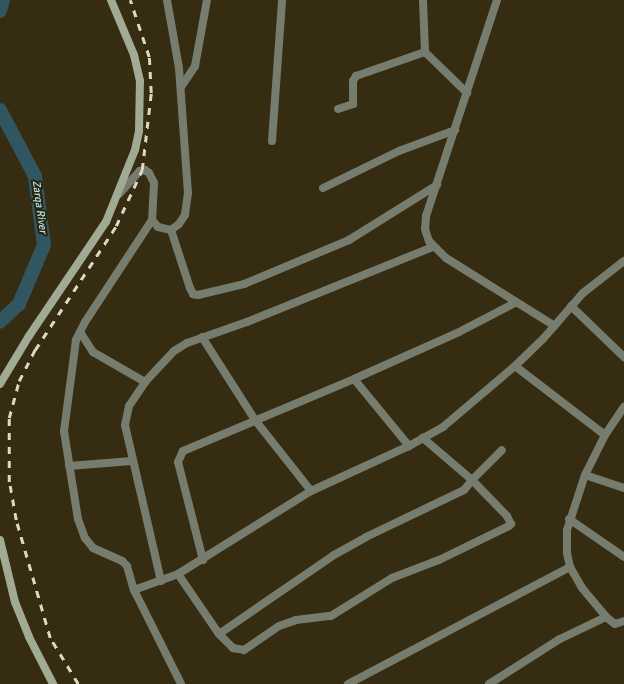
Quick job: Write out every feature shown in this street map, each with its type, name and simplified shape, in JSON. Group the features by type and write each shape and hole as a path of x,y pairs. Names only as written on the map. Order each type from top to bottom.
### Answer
{"street":[{"path":"0,384 29,336 100,232 119,194 137,141 141,89 134,55 111,0"},
{"path":"167,0 181,87 188,193 183,220 171,230"},
{"path":"181,87 196,66 207,0"},
{"path":"272,141 282,0"},
{"path":"423,0 425,52 467,93"},
{"path":"497,0 425,223 427,236 433,247 446,258 515,303 555,326"},
{"path":"338,109 353,104 353,81 356,76 425,52"},
{"path":"322,188 399,151 455,130"},
{"path":"119,194 140,171 145,170 154,183 152,220 80,332 73,350 64,417 69,466 78,519 85,538 93,548 125,563 134,590 181,684"},
{"path":"171,230 190,288 193,294 201,295 240,285 349,240 437,185"},
{"path":"152,220 158,227 171,230"},
{"path":"161,581 132,461 125,425 126,412 145,382 174,351 202,337 247,322 433,247"},
{"path":"134,590 178,574 203,560 311,491 409,446 458,415 515,366 555,326 571,306 593,283 624,261"},
{"path":"203,560 179,467 180,454 459,332 515,303"},
{"path":"571,306 624,357"},
{"path":"80,332 93,352 145,382"},
{"path":"202,337 255,420 311,491"},
{"path":"515,366 605,435"},
{"path":"354,379 409,446"},
{"path":"624,407 605,435 585,476 569,519 566,540 570,567 582,588 606,617 615,624 624,621"},
{"path":"178,574 219,634 233,648 244,650 278,626 296,620 331,616 399,575 439,560 511,524 507,516 472,480 423,438"},
{"path":"219,634 334,555 366,537 454,497 502,450"},
{"path":"69,466 132,461"},
{"path":"585,476 624,488"},
{"path":"569,519 624,557"},
{"path":"0,540 15,602 29,637 53,684"},
{"path":"348,684 570,567"},
{"path":"489,684 560,639 606,617"}],"waterway":[{"name":"Zarqa River","path":"0,11 3,0"},
{"name":"Zarqa River","path":"0,110 35,176 44,245 19,304 0,322"}],"railway":[{"path":"78,684 50,638 16,520 9,482 9,418 19,381 35,350 116,226 142,170 151,93 149,57 130,0"}]}
